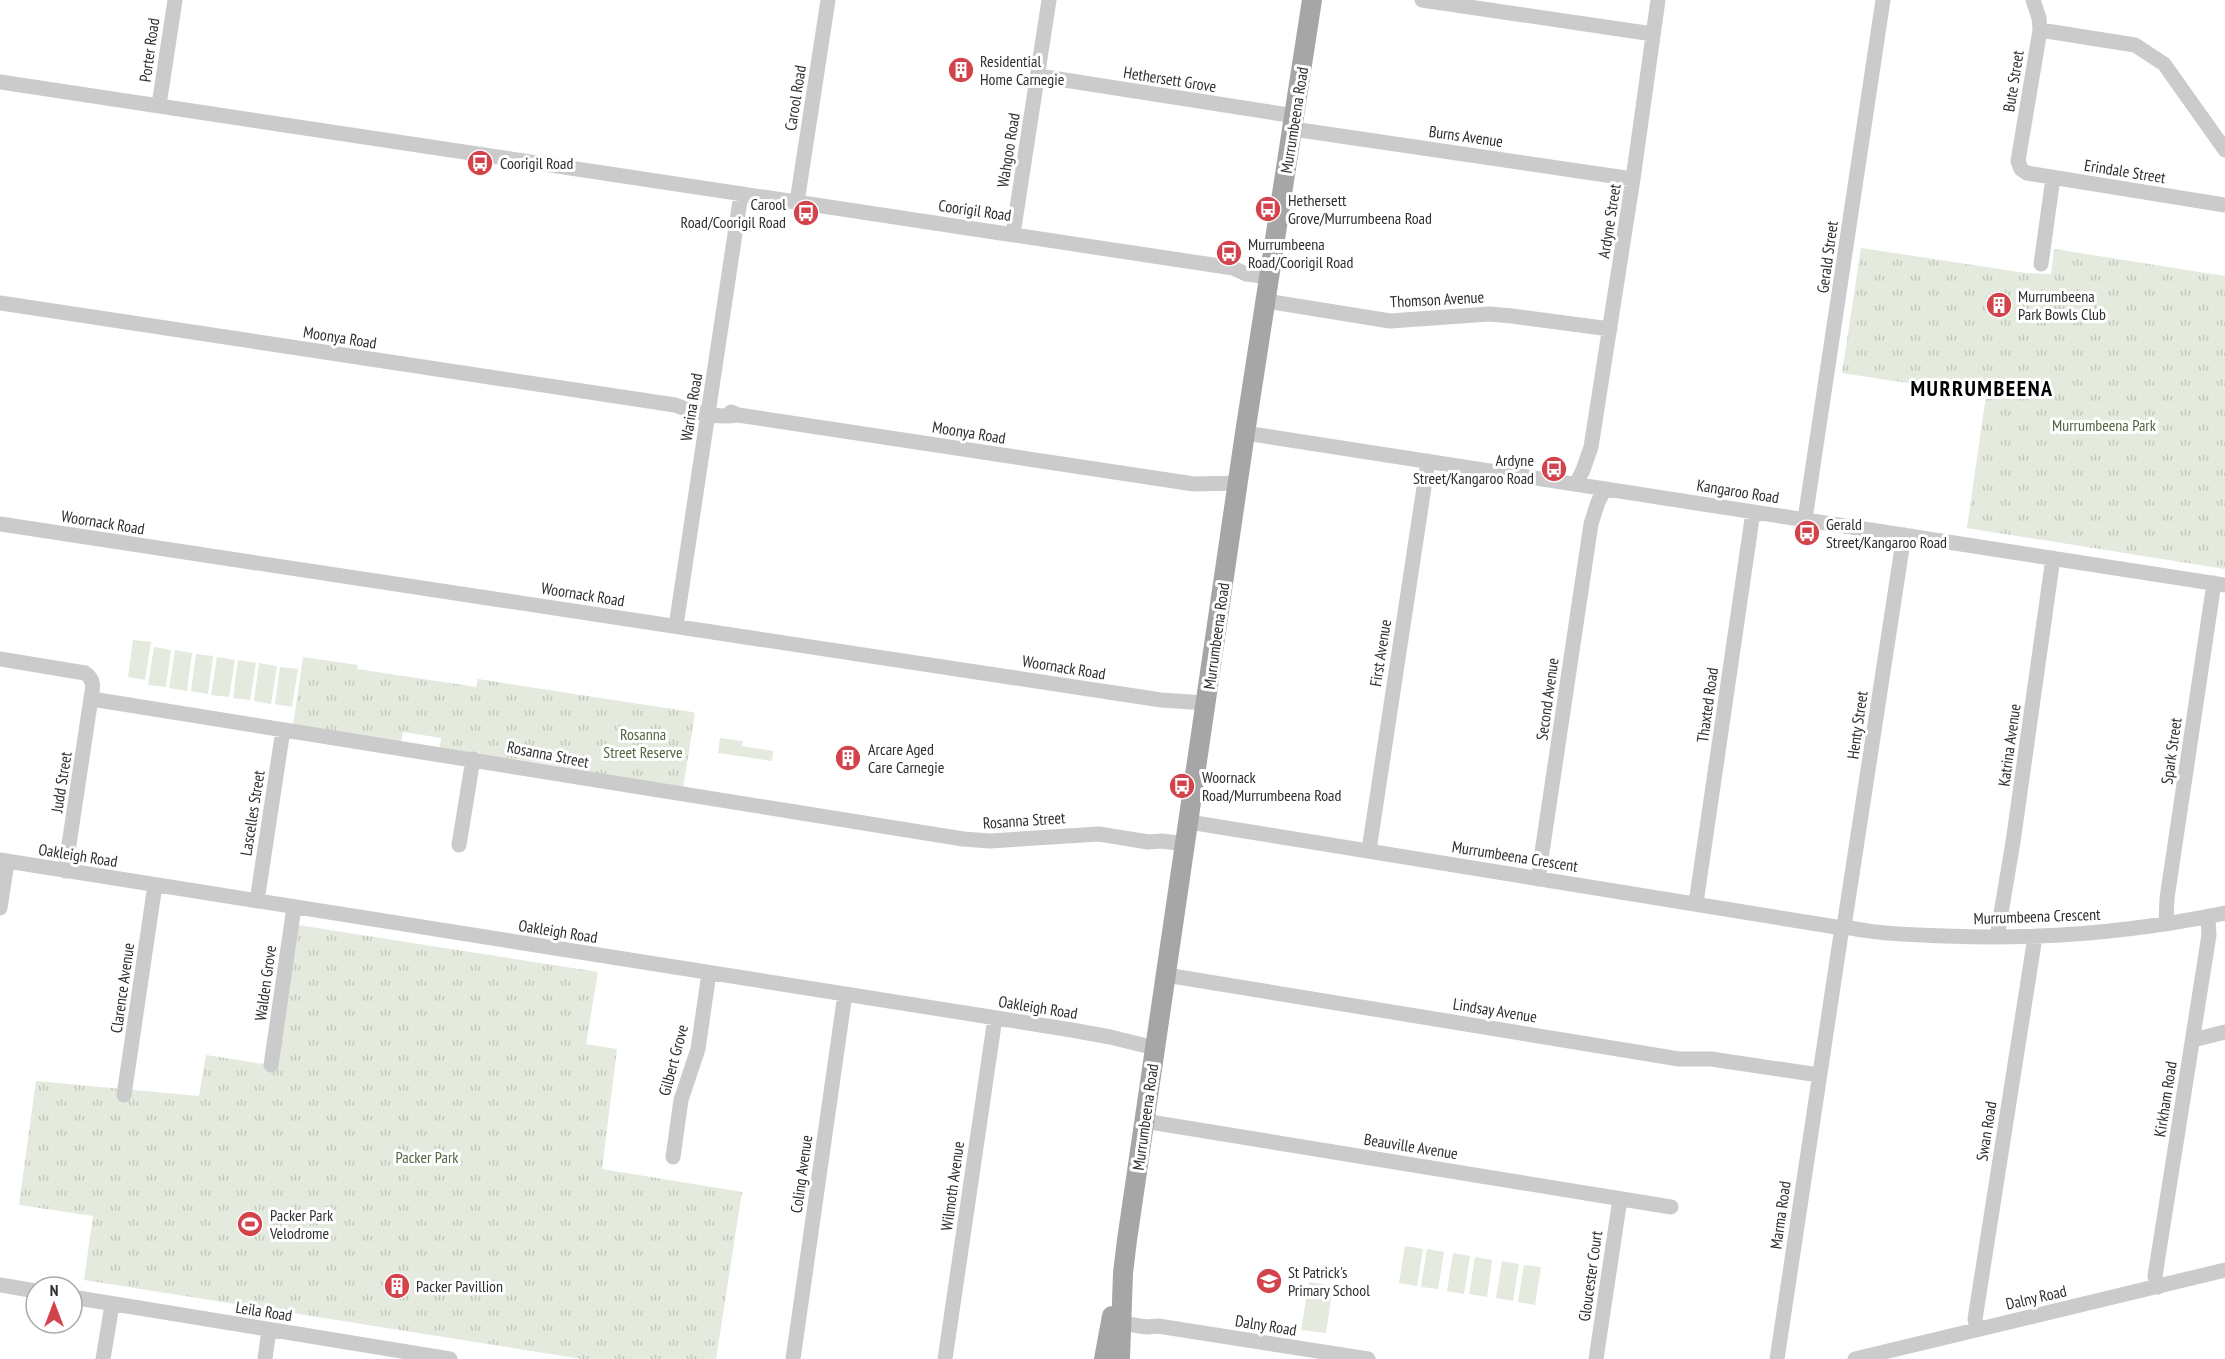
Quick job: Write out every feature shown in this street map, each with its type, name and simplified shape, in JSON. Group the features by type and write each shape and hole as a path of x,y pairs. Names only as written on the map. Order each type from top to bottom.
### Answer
{"main road":[{"name":"Murrumbeena Road","path":"1104,1359 1117,1319 1245,433 1312,0"},
{"name":"Murrumbeena Road","path":"1117,1319 1120,1359"}],"street":[{"name":"Porter Road","path":"159,105 175,0"},
{"name":"Carool Road","path":"797,202 828,0"},
{"name":"Wahgoo Road","path":"1013,234 1049,0"},
{"path":"1422,0 1653,34"},
{"name":"Ardyne Street","path":"1589,486 1591,447 1633,179 1658,0"},
{"name":"Gerald Street","path":"1805,519 1882,0"},
{"name":"Bute Street","path":"2021,169 2019,161 2040,30 2033,0"},
{"path":"2040,30 2135,45 2164,64 2225,150"},
{"name":"Hethersett Grove","path":"1039,76 1294,123"},
{"name":"Coorigil Road","path":"0,82 1233,268 1247,267 1270,274"},
{"name":"Burns Avenue","path":"1294,123 1633,179"},
{"name":"Erindale Street","path":"2021,169 2027,173 2053,178 2225,204"},
{"path":"2041,264 2053,178"},
{"name":"Warina Road","path":"676,626 741,194"},
{"name":"Thomson Avenue","path":"1266,301 1390,321 1489,314 1610,330"},
{"name":"Moonya Road","path":"0,303 675,405 689,411 708,410 726,417 738,415 1194,484 1224,485 1237,489"},
{"name":"Kangaroo Road","path":"1245,433 2219,584"},
{"name":"First Avenue","path":"1368,850 1428,461"},
{"name":"Second Avenue","path":"1538,879 1591,524 1598,502 1589,486"},
{"name":"Second Avenue","path":"1589,486 1591,524"},
{"name":"Thaxted Road","path":"1696,903 1753,512"},
{"name":"Woornack Road","path":"0,524 1205,707"},
{"name":"Henty Street","path":"1819,1075 1904,535"},
{"name":"Katrina Avenue","path":"1997,937 2013,842 2053,558"},
{"name":"Spark Street","path":"2166,924 2167,898 2219,584"},
{"path":"0,659 85,673 93,683 91,699"},
{"name":"Rosanna Street","path":"91,699 978,841 1089,834 1148,842 1160,847 1185,848"},
{"name":"Judd Street","path":"65,871 91,699"},
{"name":"Lascelles Street","path":"257,901 283,730"},
{"path":"459,845 473,759"},
{"name":"Murrumbeena Crescent","path":"1189,822 1885,933 2035,937 2166,924 2225,913"},
{"path":"0,908 3,861"},
{"name":"Oakleigh Road","path":"3,861 1156,1043"},
{"name":"Clarence Avenue","path":"124,1095 155,885"},
{"name":"Walden Grove","path":"271,1065 294,907"},
{"name":"Kirkham Road","path":"2158,1287 2156,1276 2209,935 2208,916"},
{"name":"Swan Road","path":"1977,1329 1975,1319 2035,937"},
{"name":"Gilbert Grove","path":"673,1157 681,1100 698,1048 709,973"},
{"name":"Lindsay Avenue","path":"1166,975 1679,1059 1711,1059 1819,1075"},
{"name":"Coling Avenue","path":"793,1359 845,994"},
{"name":"Wilmoth Avenue","path":"945,1359 994,1018"},
{"path":"2193,1040 2225,1032"},
{"name":"Marma Road","path":"1777,1359 1819,1075"},
{"name":"Beauville Avenue","path":"1144,1120 1671,1207"},
{"name":"Gloucester Court","path":"1596,1359 1620,1199"},
{"name":"Dalny Road","path":"1863,1358 2225,1270"},
{"path":"0,1285 24,1289"},
{"name":"Leila Road","path":"84,1299 450,1359"},
{"path":"103,1359 112,1305"},
{"name":"Dalny Road","path":"1117,1319 1148,1321 1158,1326 1306,1354 1368,1359"},
{"path":"265,1359 269,1330"}],"green space":[{"name":"Murrumbeena Park","path":"1861,248 2026,273 2051,274 2054,249 2225,276 2225,569 1967,528 1986,395 1842,373"},
{"path":"133,640 151,642 145,680 128,677"},
{"path":"154,647 171,650 166,687 148,685"},
{"path":"175,650 192,653 187,691 169,688"},
{"path":"196,654 213,656 208,694 191,691"},
{"path":"217,657 235,660 229,697 211,695"},
{"name":"Rosanna Street Reserve","path":"303,657 358,665 357,669 476,687 478,679 695,713 683,789 548,764 440,748 441,738 403,732 401,742 293,726"},
{"path":"238,660 256,663 250,700 233,698"},
{"path":"259,663 277,666 271,704 254,701"},
{"path":"280,667 298,669 292,707 275,704"},
{"path":"720,738 743,741 742,746 773,751 772,761 718,753"},
{"name":"Packer Park","path":"298,925 598,972 586,1044 617,1049 602,1169 742,1192 716,1359 582,1359 84,1280 93,1216 19,1205 36,1081 199,1096 206,1055 277,1066"},
{"path":"1405,1246 1423,1249 1417,1286 1399,1283"},
{"path":"1427,1249 1444,1252 1438,1289 1421,1287"},
{"path":"1453,1253 1470,1256 1464,1294 1447,1291"},
{"path":"1475,1257 1492,1260 1487,1297 1469,1294"},
{"path":"1502,1261 1519,1264 1513,1301 1496,1298"},
{"path":"1524,1265 1541,1267 1535,1305 1518,1302"},
{"path":"1309,1282 1333,1286 1326,1333 1301,1330"}],"place":[{"name":"Residential Home Carnegie","path":"961,70"},
{"name":"Coorigil Road","path":"480,163"},
{"name":"Hethersett Grove/Murrumbeena Road","path":"1268,209"},
{"name":"Carool Road/Coorigil Road","path":"806,213"},
{"name":"Murrumbeena Road/Coorigil Road","path":"1229,253"},
{"name":"Murrumbeena Park Bowls Club","path":"1999,305"},
{"name":"Ardyne Street/Kangaroo Road","path":"1554,469"},
{"name":"Gerald Street/Kangaroo Road","path":"1807,533"},
{"name":"Arcare Aged Care Carnegie","path":"848,758"},
{"name":"Woornack Road/Murrumbeena Road","path":"1182,786"},
{"name":"Packer Park Velodrome","path":"250,1224"},
{"name":"St Patrick's Primary School","path":"1269,1281"},
{"name":"Packer Pavillion","path":"397,1286"}],"district":[{"name":"MURRUMBEENA","path":"1982,388"}]}
